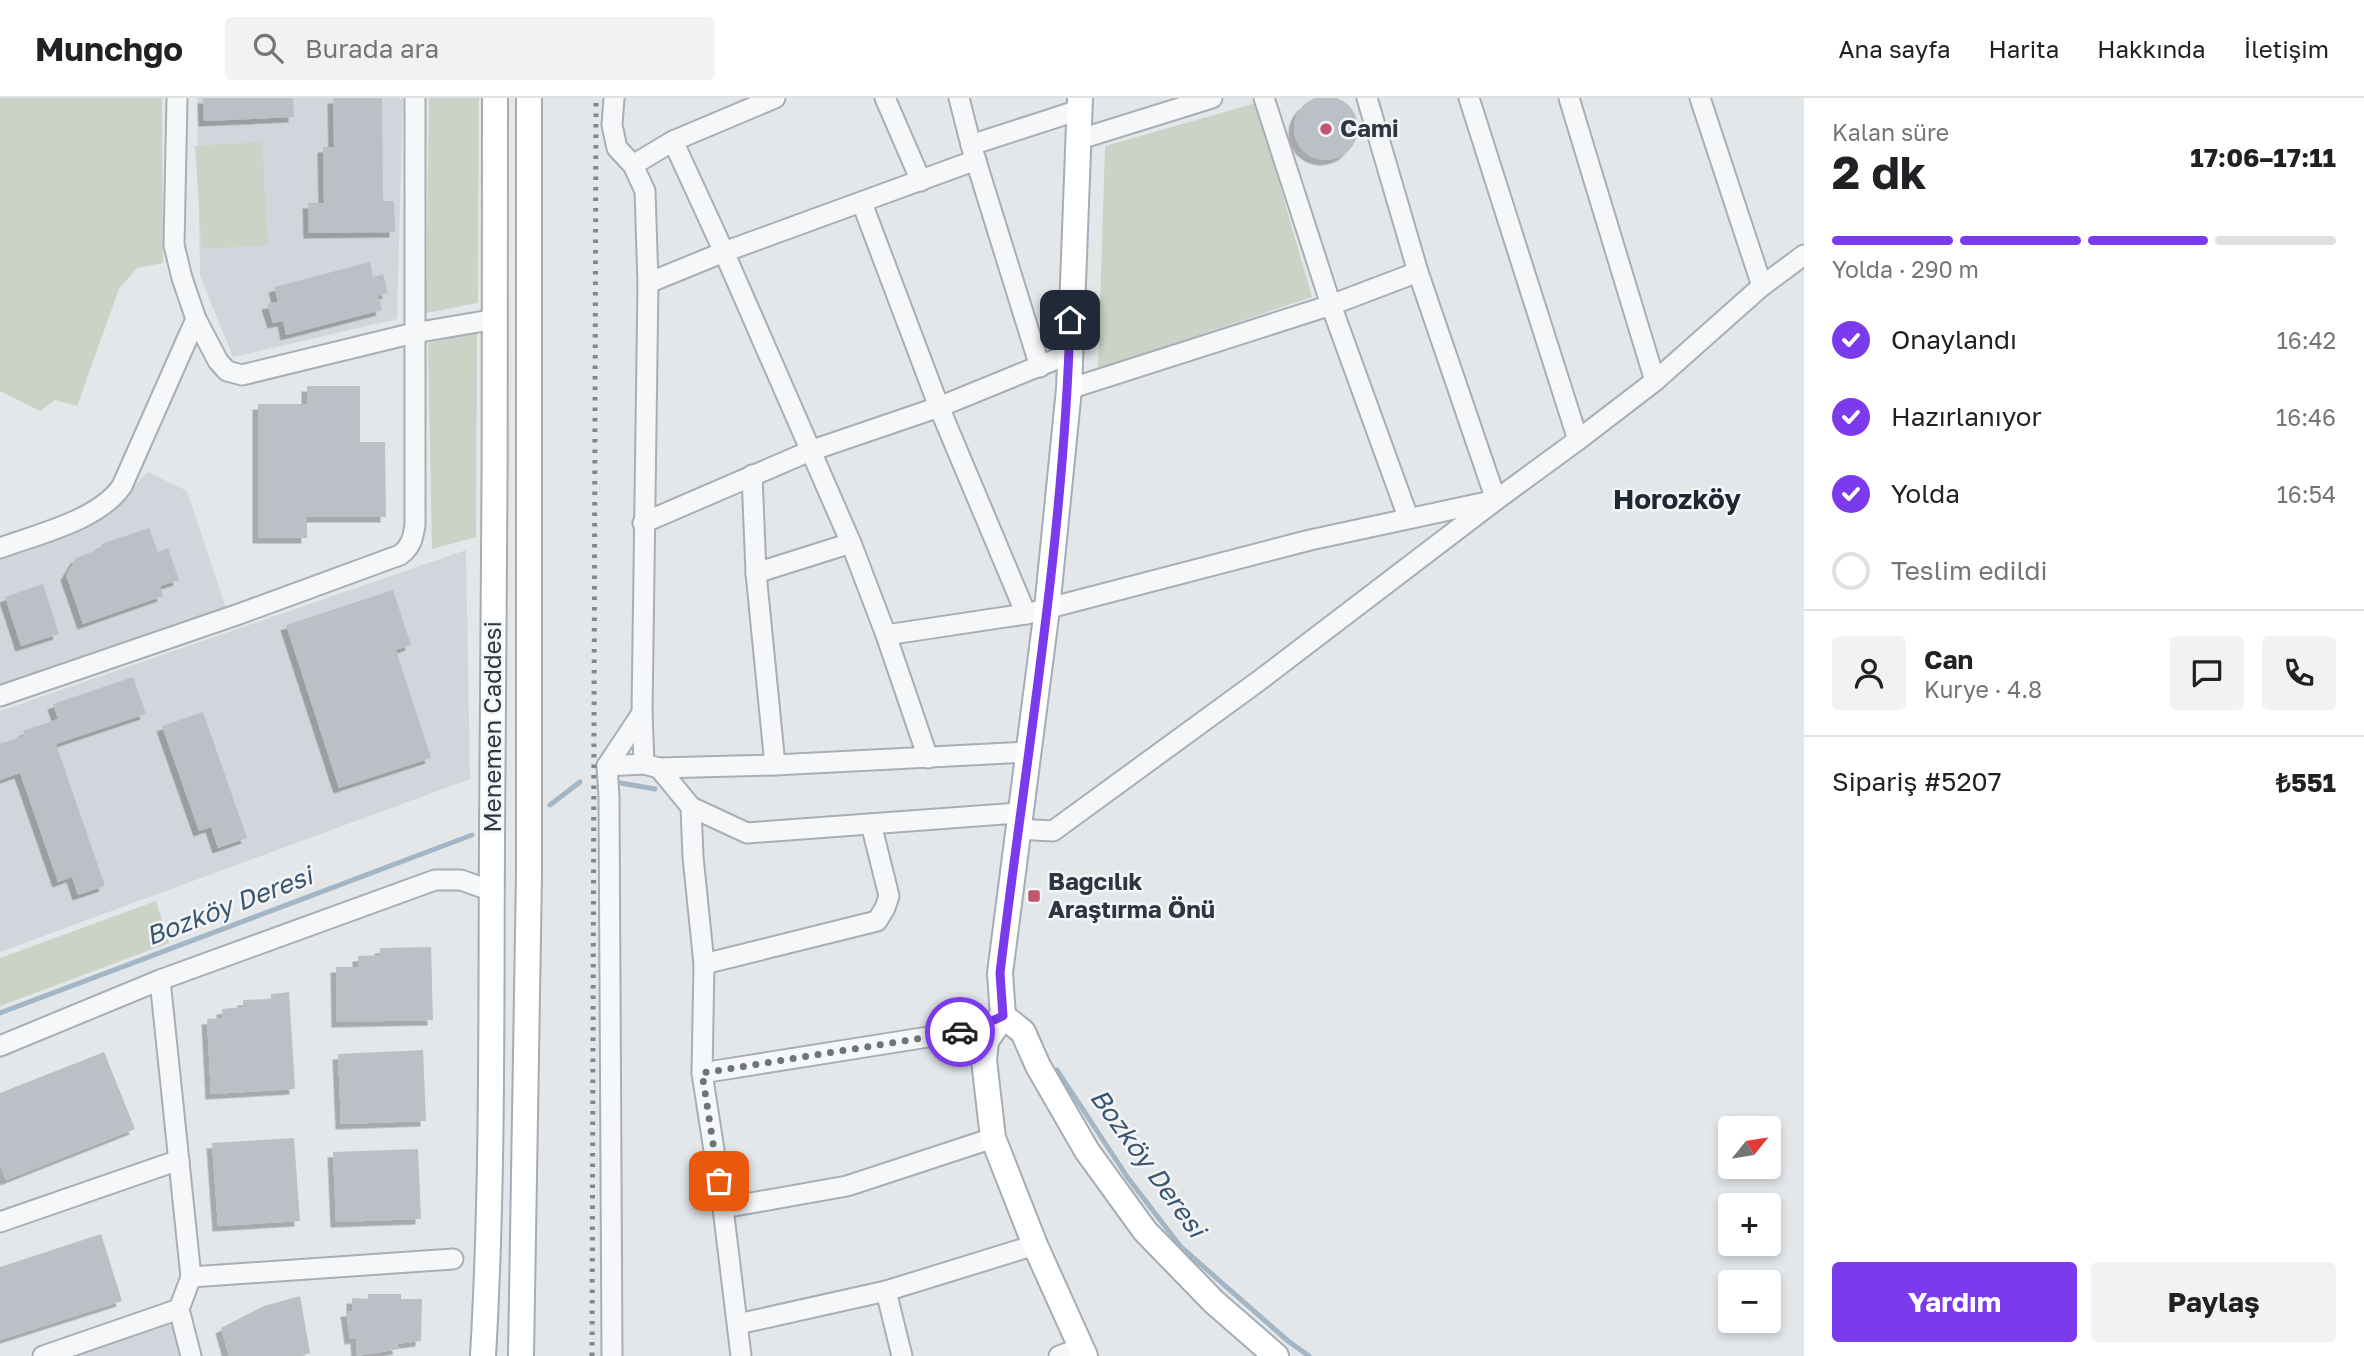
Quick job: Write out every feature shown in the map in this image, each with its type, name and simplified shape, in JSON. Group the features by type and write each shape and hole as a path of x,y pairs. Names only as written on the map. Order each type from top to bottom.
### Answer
{"main road":[{"name":"Menemen Caddesi","path":"483,1356 488,1281 492,891 495,98"},
{"name":"Menemen Caddesi","path":"521,1356 529,874 529,98"},
{"path":"1075,1354 993,1138 984,1059 986,1041 1003,1016 1000,973 1028,752 1037,611 1069,389 1079,104"},
{"path":"1003,1016 1023,1032 1038,1066 1087,1152 1145,1231 1214,1302 1276,1356"}],"street":[{"path":"177,98 174,245 196,319 218,361 227,371 242,375 414,333 496,319"},
{"path":"0,696 254,609 400,555 408,549 415,525 415,98"},
{"path":"614,98 612,125 617,148 633,165 645,191 648,283 642,713 652,766 691,807 747,833 871,824 1018,821 1053,831 1260,680 1656,381 1762,286 1802,258"},
{"path":"633,165 673,141 775,98"},
{"path":"885,98 921,181"},
{"path":"960,98 974,153 1040,367"},
{"path":"1077,140 1212,98"},
{"path":"1264,98 1331,305 1408,517"},
{"path":"1367,98 1418,272 1496,500"},
{"path":"1469,98 1578,440"},
{"path":"1569,98 1656,381"},
{"path":"1700,98 1762,286"},
{"path":"648,283 724,252 921,181 1079,104"},
{"path":"673,141 851,543 887,635 928,758"},
{"path":"863,203 939,407 1037,611"},
{"path":"1069,389 1331,305 1418,272"},
{"path":"0,548 95,512 114,497 122,486 196,319"},
{"path":"643,523 810,451 939,407 1069,354"},
{"path":"752,475 756,573 775,765"},
{"path":"887,635 1037,611 1408,517 1496,500"},
{"path":"756,573 851,543"},
{"path":"612,1356 607,766 642,713"},
{"path":"607,766 775,765 1028,752"},
{"path":"691,807 693,857 704,964 702,1073 723,1208 741,1356"},
{"path":"704,964 877,921 889,896 871,824"},
{"path":"0,1046 160,979 435,880 461,880 492,891"},
{"path":"160,979 191,1277 179,1309 191,1356"},
{"path":"702,1073 972,1030 1003,1016"},
{"path":"723,1208 847,1186 993,1138"},
{"path":"0,1222 179,1160"},
{"path":"738,1324 886,1291 1035,1245"},
{"path":"191,1277 453,1259"},
{"path":"886,1291 902,1356"},
{"path":"43,1356 179,1309"}],"shaded area":[{"path":"0,98 162,98 163,263 137,268 119,289 77,406 55,400 40,411 0,391"},
{"path":"197,98 403,98 397,319 233,357 200,276"},
{"path":"429,98 479,98 478,303 426,313"},
{"path":"1256,103 1312,297 1098,369 1105,146"},
{"path":"262,142 268,245 202,249 195,146"},
{"path":"477,330 476,537 432,549 428,343"},
{"path":"148,472 187,491 226,608 0,685 0,555 104,515"},
{"path":"466,550 470,779 0,952 0,711"},
{"path":"156,901 169,943 0,1006 0,958"},
{"path":"173,1322 183,1356 76,1356"}],"building":[{"name":"Cami","path":"1320,96 1332,96 1349,105 1356,116 1356,140 1349,151 1332,160 1320,160 1308,155 1299,146 1294,134 1294,122 1299,110 1308,101"},
{"path":"203,98 293,98 294,117 204,121"},
{"path":"333,98 382,98 383,201 394,201 395,232 309,233 308,203 324,203 323,147 334,147"},
{"path":"370,262 373,277 383,274 388,293 378,296 382,310 286,335 283,321 273,323 267,304 278,302 274,287"},
{"path":"307,386 360,386 360,442 385,442 386,517 307,517 307,538 258,538 258,404 307,404"},
{"path":"149,528 158,552 168,548 179,580 160,586 163,596 83,624 66,575 76,558 102,548 101,544"},
{"path":"43,584 59,634 21,646 5,597"},
{"path":"393,590 411,645 396,650 431,758 339,788 286,625"},
{"path":"133,677 146,714 56,744 105,886 78,895 72,877 58,882 20,773 0,780 0,744 25,735 23,731 58,719 53,704"},
{"path":"203,712 247,838 218,848 211,827 199,831 162,726"},
{"path":"431,947 433,1020 337,1022 336,967 358,967 358,956 380,955 380,948"},
{"path":"289,992 295,1089 211,1094 207,1019 223,1018 222,1009 243,1007 243,1000 271,999 271,994"},
{"path":"423,1050 426,1121 341,1124 338,1054"},
{"path":"104,1052 135,1129 6,1180 0,1165 0,1093"},
{"path":"294,1138 300,1221 218,1226 212,1143"},
{"path":"418,1149 421,1219 336,1222 333,1152"},
{"path":"101,1234 122,1301 0,1340 0,1267"},
{"path":"368,1294 401,1294 401,1299 422,1299 421,1341 397,1344 399,1349 357,1356 356,1338 350,1339 346,1311 352,1311 352,1298 368,1299"},
{"path":"300,1296 310,1353 301,1356 229,1356 221,1328 264,1306"}],"waterway":[{"name":"Bozköy Deresi","path":"550,805 580,782"},
{"name":"Bozköy Deresi","path":"615,782 655,789"},
{"name":"Bozköy Deresi","path":"0,1013 472,835"},
{"name":"Bozköy Deresi","path":"1057,1070 1128,1178 1181,1247 1288,1341 1309,1356"}],"railway":[{"path":"592,1356 596,98"}],"way so far":[{"path":"719,1181 702,1073 960,1032"}],"place":[{"name":"Cami","path":"1326,129"},
{"name":"Bağcılık Araştırma Önü","path":"1034,896"}],"district":[{"name":"Horozköy","path":"1677,499"}],"route":[{"path":"960,1032 972,1030 1003,1016 1000,973 1047,608 1069,389 1070,320"}]}
